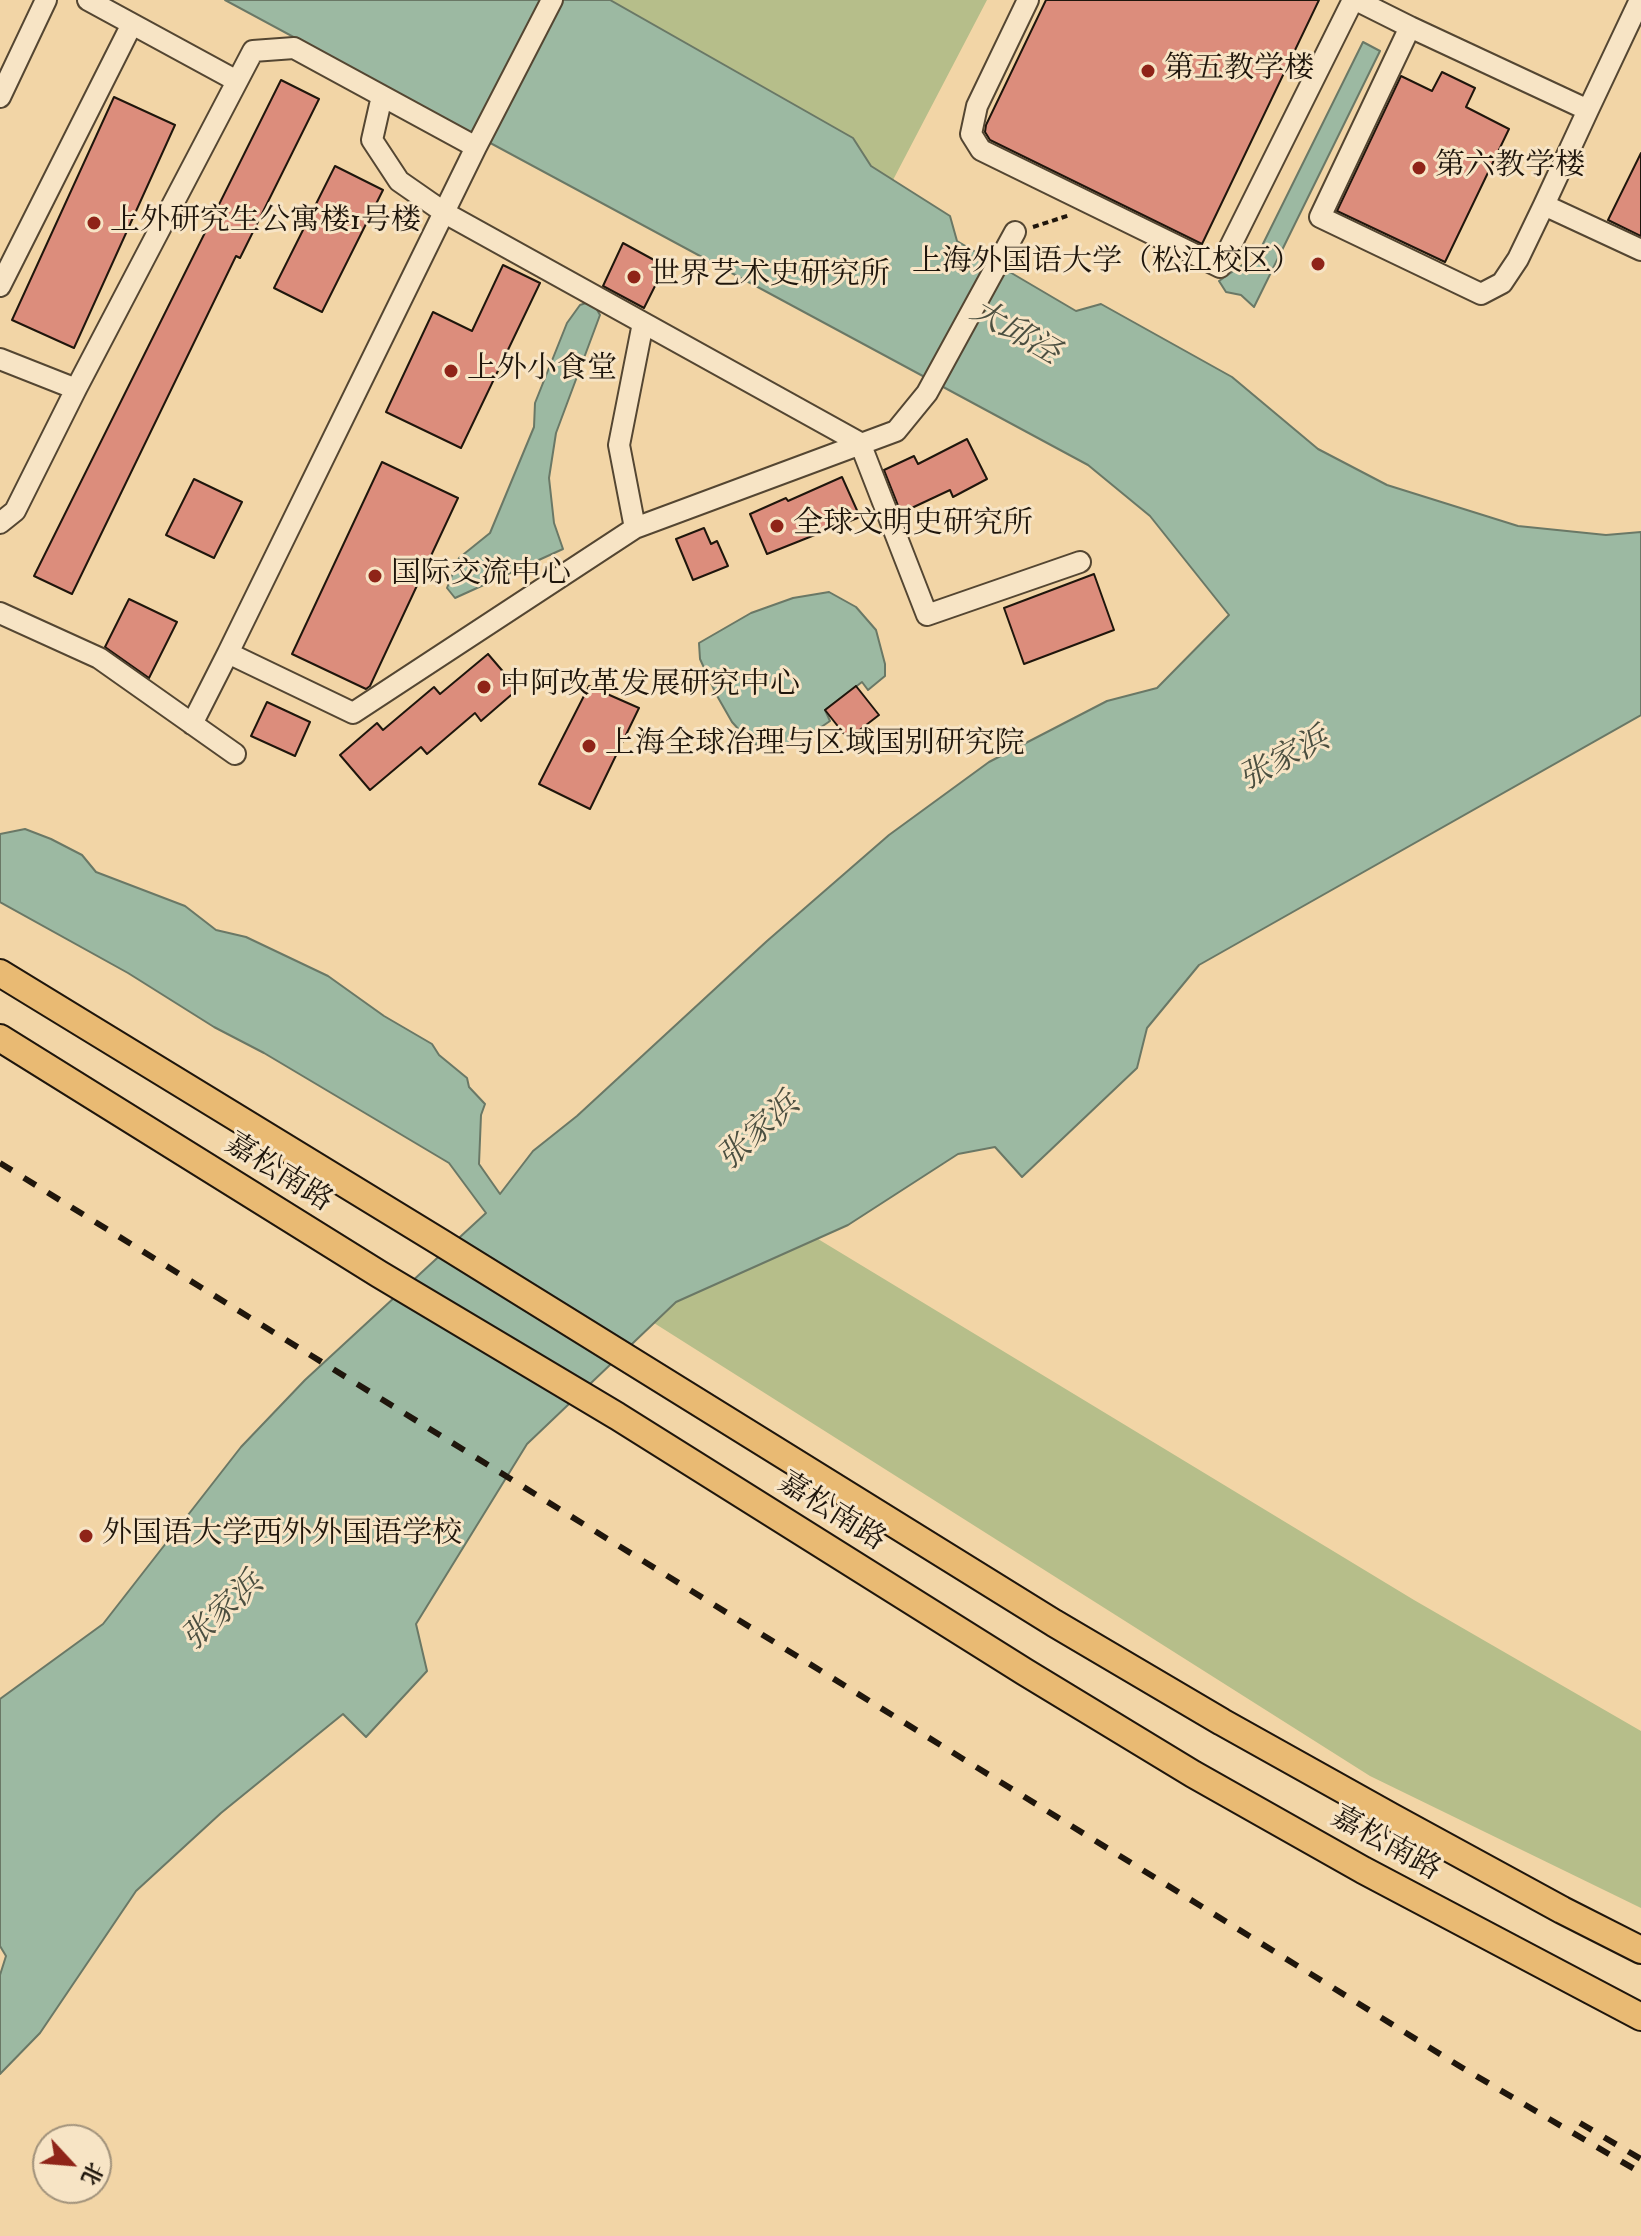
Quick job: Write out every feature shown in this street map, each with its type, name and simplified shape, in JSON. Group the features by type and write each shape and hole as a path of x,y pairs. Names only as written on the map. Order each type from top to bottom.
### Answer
{"main road":[{"name":"嘉松南路","path":"0,973 1054,1623 1222,1722 1536,1896 1641,1950"},
{"name":"嘉松南路","path":"0,1038 1193,1774 1363,1870 1641,2017"}],"street":[{"path":"0,97 46,0"},
{"path":"88,0 237,81"},
{"path":"192,724 476,147 552,0"},
{"path":"1028,0 977,106 971,134 981,150 1220,267 1354,0 1588,110"},
{"path":"1410,27 1320,217 1481,294 1502,283 1518,259 1640,0"},
{"path":"0,286 132,24"},
{"path":"0,523 15,511 253,51 294,48 476,147"},
{"path":"382,96 372,140 399,181 445,213 860,443 927,615 1080,562"},
{"path":"1544,205 1641,250"},
{"path":"228,653 353,713 635,528 896,431 927,393 1015,232"},
{"path":"635,528 619,445 643,323"},
{"path":"0,359 76,389"},
{"path":"0,613 99,658 235,754"}],"path":[{"path":"1015,232 1098,207"}],"green space":[{"path":"609,0 987,0 893,180 871,166 853,138"},
{"path":"818,1239 1414,1600 1641,1731 1641,1908 1370,1776 654,1323 676,1302"}],"water":[{"path":"225,0 610,0 853,138 871,166 950,216 957,241 1076,311 1101,304 1232,377 1318,449 1387,485 1518,526 1606,535 1641,532 1641,715 1199,965 1147,1028 1137,1068 1022,1177 995,1147 958,1154 848,1225 676,1302 527,1444 416,1624 427,1671 366,1737 343,1714 221,1813 136,1891 40,2033 0,2074 0,1975 6,1956 0,1946 0,1699 103,1624 241,1447 305,1380 486,1213 449,1163 264,1053 214,1027 128,973 0,902 0,834 25,829 51,839 82,855 96,872 185,906 216,930 246,937 328,976 384,1016 432,1044 439,1055 467,1078 469,1087 485,1104 481,1115 479,1164 500,1194 533,1151 577,1116 767,941 889,835 989,762 1107,701 1157,688 1229,615 1150,516 1088,465"},
{"path":"1363,42 1380,51 1254,307 1241,295 1226,292 1219,281 1242,265 1252,266"},
{"path":"592,301 600,315 556,433 549,478 554,523 563,549 455,598 447,588 459,558 490,533 534,427 535,403 567,323 580,305"},
{"path":"829,592 856,607 876,630 885,676 868,690 862,682 825,710 830,721 801,741 777,750 751,743 732,722 716,694 700,659 699,643 751,613 793,598"}],"building":[{"name":"第五教学楼","path":"1046,0 1319,0 1202,244 990,140 985,132 986,125"},
{"name":"第六教学楼","path":"1442,72 1475,88 1466,107 1509,129 1445,262 1337,211 1401,76 1432,91"},
{"path":"281,80 319,99 240,258 236,256 72,594 34,576"},
{"name":"上外研究生公寓楼1号楼","path":"114,97 175,125 74,348 12,320"},
{"path":"1641,153 1641,236 1608,220"},
{"path":"335,166 383,190 322,312 274,288"},
{"name":"世界艺术史研究所","path":"623,243 665,266 644,308 603,286"},
{"name":"上外小食堂","path":"503,265 540,283 461,448 386,412 433,312 472,331"},
{"path":"967,439 987,479 953,497 950,490 901,513 884,470 914,456 918,464"},
{"name":"国际交流中心","path":"382,462 458,498 366,689 292,654"},
{"path":"842,477 860,517 767,554 750,514"},
{"path":"194,479 242,502 214,558 166,535"},
{"path":"704,528 711,544 717,541 728,566 693,580 676,539"},
{"path":"1094,574 1114,630 1024,664 1004,608"},
{"path":"129,599 177,622 149,678 105,647"},
{"path":"488,654 518,689 481,721 475,713 427,754 421,747 370,790 340,755 377,723 383,730 434,687 440,694"},
{"name":"上海全球冶理与区域国别研究院","path":"589,686 639,708 590,809 539,784"},
{"path":"856,686 879,715 848,739 825,710"},
{"path":"267,702 310,722 295,756 251,736"}],"railway":[{"path":"0,1163 1461,2067 1641,2173"},
{"path":"1580,2123 1641,2159"}],"place":[{"name":"第五教学楼","path":"1148,71"},
{"name":"第六教学楼","path":"1419,168"},
{"name":"上外研究生公寓楼1号楼","path":"94,223"},
{"name":"上海外国语大学（松江校区）","path":"1318,264"},
{"name":"世界艺术史研究所","path":"634,277"},
{"name":"上外小食堂","path":"451,371"},
{"name":"全球文明史研究所","path":"777,526"},
{"name":"国际交流中心","path":"375,576"},
{"name":"中阿改革发展研究中心","path":"484,687"},
{"name":"上海全球冶理与区域国别研究院","path":"589,746"},
{"name":"外国语大学西外外国语学校","path":"86,1536"}],"water label":[{"name":"大邱泾","path":"1014,334"},
{"name":"张家浜","path":"1285,761"},
{"name":"张家浜","path":"760,1133"},
{"name":"张家浜","path":"224,1613"}]}
